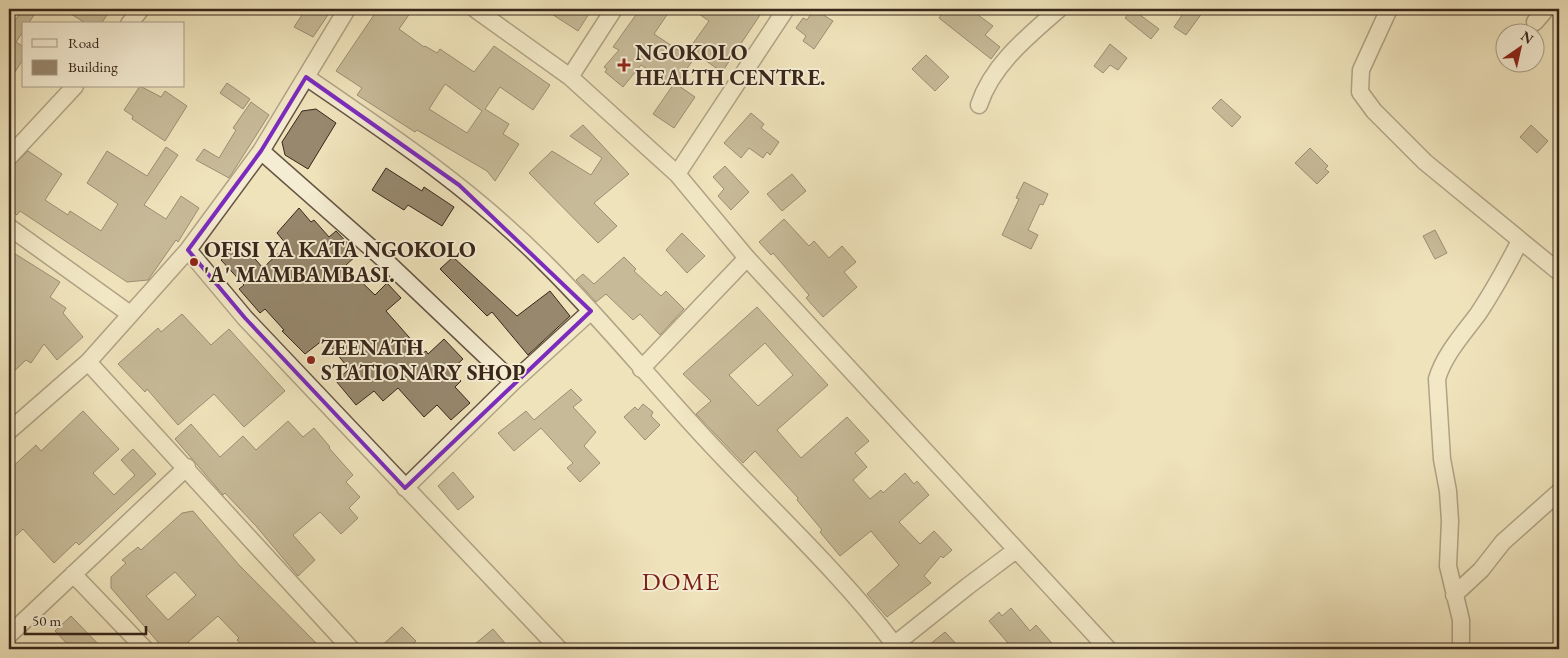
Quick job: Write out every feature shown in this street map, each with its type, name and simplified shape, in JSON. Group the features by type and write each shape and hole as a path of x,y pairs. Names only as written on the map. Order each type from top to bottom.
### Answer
{"street":[{"path":"131,22 141,9"},
{"path":"9,431 88,362 188,250 261,151 346,9"},
{"path":"475,9 570,77 677,174 747,258 1108,649"},
{"path":"570,77 614,9"},
{"path":"677,174 786,9"},
{"path":"979,105 984,90 1002,63 1059,9"},
{"path":"1389,9 1361,70 1360,92 1374,111 1424,162 1503,224 1520,241 1559,272"},
{"path":"1535,22 1546,9"},
{"path":"306,77 414,151 459,185 546,264 849,591 892,647 1016,550"},
{"path":"9,157 73,88"},
{"path":"261,151 388,263 513,382"},
{"path":"9,227 130,314"},
{"path":"1461,649 1461,620 1448,566 1450,521 1448,491 1442,459 1437,379 1440,370 1453,349 1501,278 1520,241"},
{"path":"188,250 245,318 559,649"},
{"path":"642,369 747,258"},
{"path":"405,488 513,382 591,311"},
{"path":"88,362 187,467 352,649"},
{"path":"9,635 187,467"},
{"path":"1454,595 1481,570 1503,542 1559,492"},
{"path":"73,574 145,649"}],"highlighted area":[{"path":"306,77 459,185 591,311 405,488 245,318 188,250 261,151"}],"building":[{"path":"23,9 38,9 29,22 22,22 22,33 16,42 22,46 22,61 9,81 9,18 14,22"},
{"path":"63,9 111,9 102,22 84,22"},
{"path":"306,9 332,9 313,37 294,27"},
{"path":"378,9 413,9 399,29 424,47 437,53 440,49 474,72 494,46 550,85 533,110 500,87 485,109 509,124 503,134 519,144 495,181 487,171 417,130 415,132 357,95 362,88 336,71","holes":["445,84 482,111 467,133 429,109"]},
{"path":"544,9 592,9 578,31"},
{"path":"640,9 671,9 654,34 693,60 676,84 695,97 674,128 653,114 673,85 641,65 623,87 605,72 607,69 604,67 619,50 613,47"},
{"path":"692,9 751,9 760,15 722,72 689,49 709,21"},
{"path":"814,9 833,21 814,49 803,41 806,36 796,28 803,18 807,20"},
{"path":"945,9 970,9 993,26 985,35 1000,47 991,59 939,18"},
{"path":"1132,9 1159,29 1151,39 1125,18"},
{"path":"1186,9 1205,9 1186,35 1174,27"},
{"path":"1110,44 1127,58 1118,70 1110,65 1103,73 1094,66"},
{"path":"926,55 949,77 935,91 912,69"},
{"path":"227,83 250,99 243,109 220,93"},
{"path":"139,88 144,88 161,97 165,91 187,106 165,141 132,119 133,116 124,110"},
{"path":"1221,99 1241,117 1232,127 1212,108"},
{"path":"251,102 269,115 229,178 196,160 204,149 219,158 236,130 233,128"},
{"path":"316,109 336,123 308,169 285,155 282,142 302,111"},
{"path":"751,113 764,124 761,128 779,142 770,155 767,152 763,158 749,148 741,158 724,143"},
{"path":"583,125 629,174 594,203 617,226 598,243 529,173 552,151 591,175 602,158 570,136"},
{"path":"1531,125 1548,141 1537,153 1520,137"},
{"path":"166,147 178,155 144,205 166,219 181,196 199,208 178,242 176,240 148,280 127,282 20,211 17,215 9,209 9,170 28,151 62,174 45,200 68,215 70,211 101,231 118,204 87,183 107,151 147,176"},
{"path":"1310,148 1328,166 1325,169 1329,172 1317,184 1295,163"},
{"path":"725,166 749,192 731,210 718,196 724,189 713,177"},
{"path":"386,168 422,191 424,187 454,207 442,226 408,205 404,210 372,190"},
{"path":"792,174 806,191 782,211 767,194"},
{"path":"1024,182 1048,194 1043,205 1040,204 1028,230 1038,235 1031,249 1002,235 1019,199 1016,198"},
{"path":"299,208 311,222 314,220 329,237 336,231 358,254 345,266 375,295 387,283 401,298 386,311 423,353 426,351 428,354 444,339 463,359 451,370 461,381 455,387 470,403 451,420 437,405 424,417 398,388 383,401 374,391 356,405 336,381 349,369 333,349 323,340 305,354 282,331 284,330 265,309 260,313 239,289 244,285 221,260 240,242 263,268 287,245 277,233"},
{"path":"784,219 809,246 814,241 829,258 842,246 856,262 844,272 857,287 823,317 806,298 809,295 773,253 771,255 759,242"},
{"path":"1435,230 1447,253 1435,259 1423,236"},
{"path":"682,233 705,256 687,273 666,250"},
{"path":"9,250 60,282 50,297 66,308 63,313 83,337 57,360 44,344 31,363 26,360 9,376"},
{"path":"453,257 517,316 550,291 570,316 528,355 492,312 487,316 440,269"},
{"path":"624,257 636,269 634,271 661,296 666,291 684,309 660,335 640,314 633,320 606,294 596,302 576,280 583,274 594,284"},
{"path":"757,307 828,385 777,430 801,458 847,417 869,441 855,453 867,467 853,480 870,499 881,490 883,493 905,473 914,484 917,481 929,495 899,522 920,544 934,531 952,550 943,558 941,556 924,576 931,583 887,617 867,594 899,565 871,531 840,556 820,532 822,530 797,500 798,498 755,451 743,463 696,414 711,401 683,374","holes":["765,343 793,375 758,406 729,375"]},
{"path":"182,314 211,345 229,329 285,391 244,427 214,394 178,425 147,389 145,392 118,364 158,328 161,332"},
{"path":"571,389 582,400 573,407 596,432 584,446 600,463 580,482 567,468 573,463 541,428 514,451 498,433 526,411 534,420"},
{"path":"643,404 653,412 651,416 660,425 645,440 624,417 635,407 638,410"},
{"path":"83,411 119,449 93,473 114,495 135,475 121,460 133,449 156,474 79,545 76,542 54,563 23,529 9,542 9,470 36,445 41,451"},
{"path":"288,421 303,437 314,428 353,475 346,482 360,497 349,508 358,518 341,534 320,512 293,535 315,560 298,576 256,526 225,493 223,495 175,439 191,424 220,457 243,436 256,450"},
{"path":"453,472 474,497 458,510 438,486"},
{"path":"193,511 239,565 322,649 245,649 237,640 239,638 218,616 188,642 195,649 164,649 111,588 111,577 126,563 122,560 138,547 141,550 182,513","holes":["175,572 196,595 168,620 146,596"]},
{"path":"1011,608 1030,631 1036,625 1057,649 1013,649 989,621 999,612 1002,616"},
{"path":"71,616 103,649 72,649 55,631"},
{"path":"402,627 416,641 407,649 378,649"},
{"path":"493,629 510,649 469,649"},
{"path":"945,632 961,649 924,649"}],"place":[{"name":"NGOKOLO HEALTH CENTRE.","path":"624,65"},
{"name":"OFISI YA KATA NGOKOLO 'A' MAMBAMBASI.","path":"194,262"},
{"name":"ZEENATH STATIONARY SHOP","path":"311,360"}],"district":[{"name":"DOME","path":"681,581"}]}
